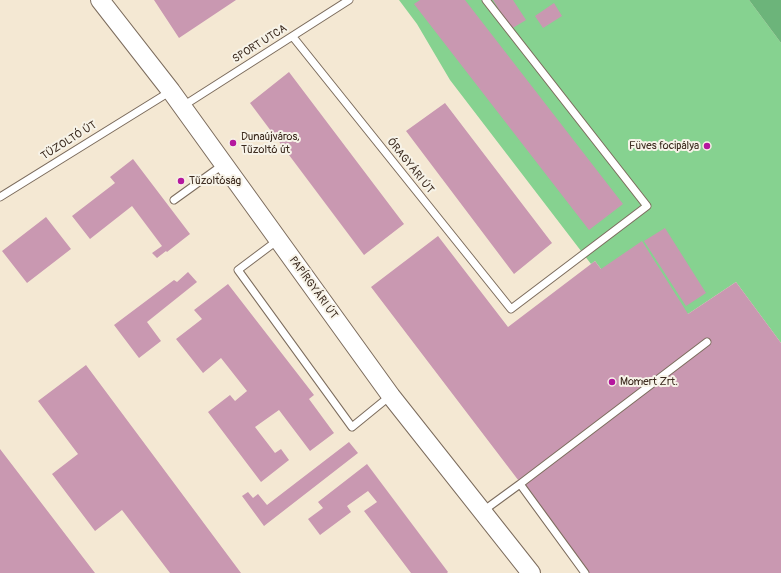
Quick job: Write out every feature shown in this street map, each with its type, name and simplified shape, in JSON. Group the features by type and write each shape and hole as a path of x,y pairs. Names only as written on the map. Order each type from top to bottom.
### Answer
{"street":[{"name":"PAPÍRGYÁRI ÚT","path":"100,0 183,106 391,396 531,573"}],"lane":[{"name":"SPORT UTCA","path":"183,106 349,0"},
{"name":"ÓRAGYÁRI ÚT","path":"293,37 511,309 647,206 486,0"},
{"name":"TŰZOLTÓ ÚT","path":"0,197 171,91"},
{"path":"174,200 224,164"},
{"path":"278,240 238,270 352,427 391,396"},
{"path":"482,511 520,484 707,342"},
{"path":"520,484 585,573"}],"green space":[{"path":"399,0 749,0 781,43 781,343 736,282 688,314 601,269 595,261 591,264 450,80 417,24"},
{"path":"749,0 781,0 781,43"}],"building":[{"path":"154,0 236,0 179,38"},
{"path":"420,0 465,0 623,204 589,230 414,4"},
{"path":"493,0 513,0 526,20 511,29"},
{"path":"554,3 562,16 543,28 535,16"},
{"path":"289,72 404,224 364,255 250,103"},
{"path":"445,103 552,243 514,274 406,131"},
{"path":"133,159 190,234 157,258 152,253 162,246 132,206 90,239 72,216 115,183 110,177"},
{"path":"46,217 71,249 27,283 2,251"},
{"path":"665,228 706,293 686,306 644,241"},
{"name":"Momert Zrt.","path":"438,236 508,327 595,261 601,269 642,241 688,314 736,282 781,343 781,573 589,573 371,287"},
{"path":"188,272 197,282 147,322 161,341 139,358 114,325 174,280 177,282"},
{"path":"228,284 314,395 309,399 334,433 310,451 279,410 255,427 275,453 281,449 289,460 261,482 208,412 230,395 235,401 247,391 221,358 203,373 176,339 202,319 194,310"},
{"path":"86,365 241,573 170,573 122,510 95,531 52,474 78,454 38,401"},
{"path":"349,442 358,453 264,526 242,496 248,492 253,498 258,494 267,505"},
{"path":"0,449 95,573 0,573"},
{"path":"367,464 448,572 447,573 411,573 364,511 377,502 368,491 347,506 351,512 320,535 308,519 323,508 318,502"}],"place":[{"name":"Dunaújváros, Tűzoltó út","path":"233,143"},
{"name":"Füves focipálya","path":"707,146"},
{"name":"Tűzoltóság","path":"181,181"},
{"name":"Momert Zrt.","path":"612,382"}]}
